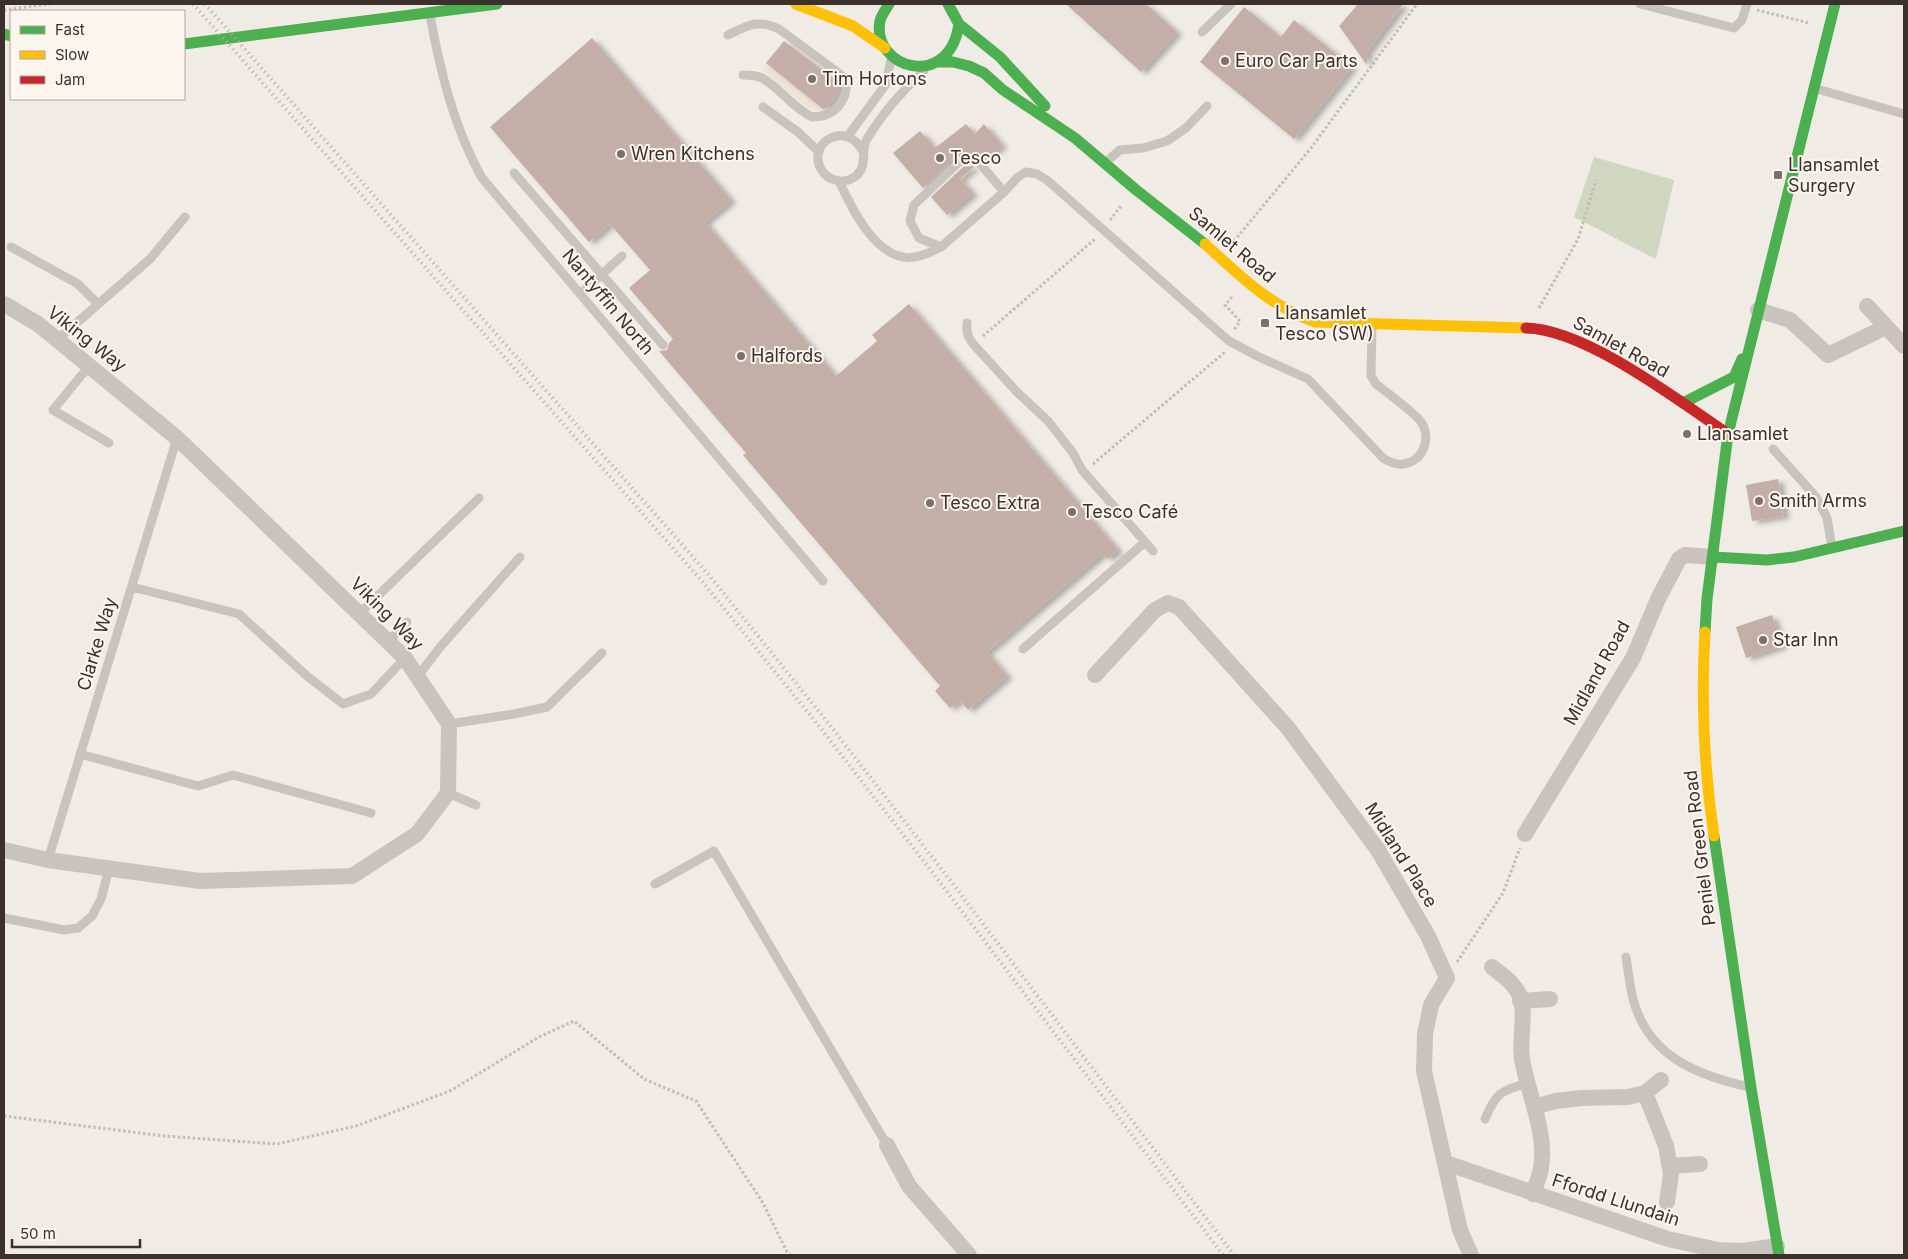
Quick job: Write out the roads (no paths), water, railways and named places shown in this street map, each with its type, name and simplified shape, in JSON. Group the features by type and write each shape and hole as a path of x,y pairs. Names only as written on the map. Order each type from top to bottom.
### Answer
{"main road":[{"path":"185,44 497,4"},
{"name":"Samlet Road","path":"796,4 853,26 888,52 899,63 909,66 954,62 984,73 1003,90 1075,138"},
{"path":"888,4 881,18 879,28 880,38 888,52"},
{"name":"Samlet Road","path":"948,4 1075,138 1104,164 1196,236 1251,286 1294,314 1315,322 1528,327 1563,334 1584,343 1657,385 1728,434"},
{"path":"1728,434 1835,4"},
{"path":"934,64 947,55 953,46 956,14"},
{"path":"1683,403 1734,377 1750,344"},
{"name":"Peniel Green Road","path":"1728,434 1707,600 1704,651 1704,718 1709,801 1751,1088 1778,1251"},
{"path":"1713,557 1767,560 1794,557 1904,531"}],"street":[{"name":"Viking Way","path":"4,304 38,324 177,438 389,641 405,658 449,724"},
{"path":"1867,306 1904,346"},
{"path":"1758,310 1790,320 1828,355 1886,327"},
{"name":"Midland Road","path":"1525,834 1633,658 1658,599 1679,559 1685,555 1713,557"},
{"name":"Midland Place","path":"1095,676 1155,610 1168,603 1179,607 1288,728 1378,850 1428,936 1447,978 1431,1005 1425,1034 1424,1071 1446,1163"},
{"path":"4,850 48,860 200,881 352,876 417,834 448,793 449,724"},
{"path":"1492,967 1511,983 1519,995 1522,1015 1522,1058 1541,1145 1541,1168 1533,1194"},
{"path":"1520,1001 1550,999"},
{"path":"1534,1107 1556,1101 1581,1098 1628,1097 1645,1093 1661,1080"},
{"path":"1645,1093 1666,1146 1671,1174 1667,1202"},
{"path":"887,1145 909,1186 969,1255"},
{"path":"1446,1163 1460,1230 1471,1255"},
{"name":"Ffordd Llundain","path":"1446,1163 1533,1194 1668,1247 1778,1251"},
{"path":"1670,1166 1700,1164"}],"lane":[{"path":"1202,32 1231,4"},
{"path":"1640,4 1734,28 1742,20 1746,6"},
{"name":"Nantyffin North","path":"429,12 451,107 482,178 823,581"},
{"path":"728,35 756,23 779,29 840,74 844,78 847,87 844,97 831,113 812,117 800,111 782,93 761,77 743,74"},
{"path":"848,136 886,84 888,52"},
{"path":"863,152 855,139 848,136 834,136 827,140 819,152 819,165 822,171 832,180 839,181 853,178 859,173 864,159 863,152 866,141 902,92 934,64"},
{"path":"1815,88 1904,114"},
{"path":"1104,164 1120,150 1143,148 1167,141 1186,128 1207,106"},
{"path":"763,107 798,132 819,152"},
{"path":"941,247 919,238 910,221 914,205 960,161 976,159 1004,192"},
{"path":"839,181 853,210 874,238 886,249 904,258 932,252 941,247 1004,192 1018,177 1026,172 1037,174 1104,229 1229,341 1257,356 1308,378 1384,459 1402,465 1412,461 1423,452 1426,441 1425,430 1421,421 1376,384 1371,376 1372,322"},
{"path":"514,173 663,345"},
{"path":"57,340 97,303 150,259 185,217"},
{"path":"11,247 78,284 97,303"},
{"path":"580,294 622,256"},
{"path":"968,323 966,331 968,338 1017,392 1048,421 1073,453 1082,470 1154,551"},
{"path":"89,366 53,410 109,443"},
{"name":"Clarke Way","path":"48,860 177,438"},
{"path":"1773,449 1816,497 1827,518 1832,548"},
{"path":"359,614 479,498"},
{"path":"1023,649 1146,542"},
{"path":"418,676 441,646 520,557"},
{"path":"132,587 239,614 307,676 343,704 371,694 405,658"},
{"path":"389,641 407,622"},
{"path":"449,724 546,707 602,653"},
{"path":"80,754 198,786 233,775 371,813"},
{"path":"448,793 476,805"},
{"path":"655,884 714,851 887,1145"},
{"path":"4,918 64,930 78,928 92,916 101,899 109,868"},
{"path":"1626,957 1633,1000 1643,1024 1657,1046 1688,1067 1721,1081 1751,1088"},
{"path":"1485,1119 1492,1101 1503,1091 1528,1083"}],"railway":[{"path":"193,4 701,580 822,730 939,881 1223,1255"},
{"path":"205,4 708,574 829,724 946,875 1234,1255"}],"place":[{"name":"Euro Car Parts","path":"1225,61"},
{"name":"Tim Hortons","path":"812,79"},
{"name":"Wren Kitchens","path":"621,154"},
{"name":"Tesco","path":"940,158"},
{"name":"Llansamlet Surgery","path":"1778,175"},
{"name":"Llansamlet Tesco (SW)","path":"1265,323"},
{"name":"Halfords","path":"741,356"},
{"name":"Llansamlet","path":"1687,434"},
{"name":"Smith Arms","path":"1759,501"},
{"name":"Tesco Extra","path":"930,503"},
{"name":"Tesco Café","path":"1072,512"},
{"name":"Star Inn","path":"1763,640"}]}
